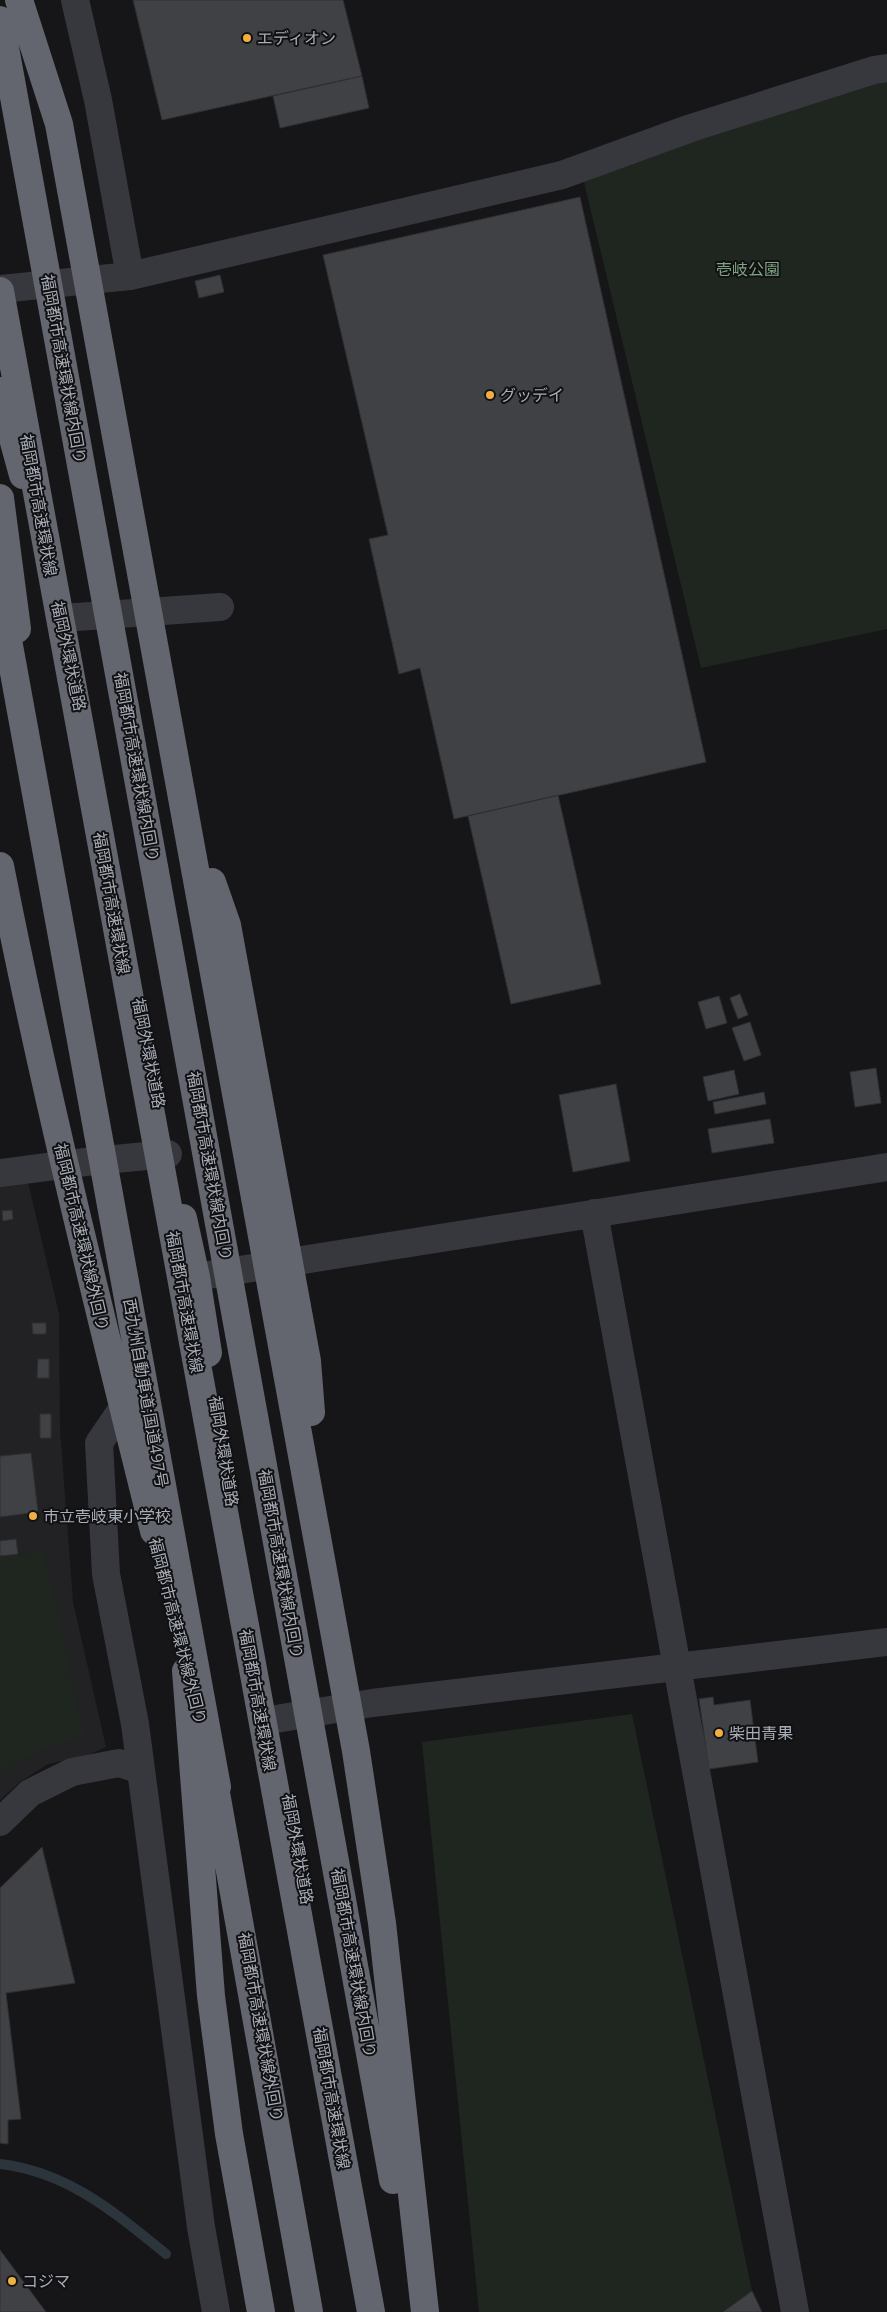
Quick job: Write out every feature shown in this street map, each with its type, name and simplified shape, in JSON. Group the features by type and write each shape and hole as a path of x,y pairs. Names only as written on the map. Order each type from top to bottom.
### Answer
{"highway":[{"path":"19,0 58,124 183,798 356,1751 382,1923 425,2312"},
{"name":"福岡都市高速環状線内回り","path":"0,20 418,2312"},
{"name":"福岡都市高速環状線","path":"0,290 371,2312"},
{"name":"福岡外環状道路","path":"0,391 62,618 168,1154 196,1277 235,1522 276,1720 378,2312"},
{"path":"0,498 72,1046 93,1161 180,1587 309,2312"},
{"name":"西九州自動車道;国道497号","path":"0,596 217,1787"},
{"name":"福岡都市高速環状線外回り","path":"0,866 22,980 77,1224 217,1787 314,2312"},
{"path":"180,1587 210,1996 229,2134 261,2312"}],"street":[{"path":"75,0 98,100 130,276"},
{"path":"0,290 130,276 562,175 691,128 874,70 887,68"},
{"path":"62,618 220,607"},
{"path":"0,1173 168,1154"},
{"path":"196,1277 887,1167"},
{"path":"594,1213 795,2312"},
{"path":"139,1384 99,1443 106,1574 136,1724 201,2227 216,2312"},
{"path":"276,1720 372,1703 887,1642"},
{"path":"0,1822 30,1794 72,1772 119,1763 141,1770"}],"shaded area":[{"name":"市立壱岐東小学校","path":"28,1182 59,1314 60,1429 73,1602 106,1747 86,1756 48,1764 20,1782 0,1800 0,1186"}],"green space":[{"name":"壱岐公園","path":"887,77 887,629 701,668 583,178"},
{"path":"44,1551 84,1735 36,1753 0,1773 0,1557"},
{"path":"632,1714 752,2291 723,2312 479,2312 422,1742"}],"building":[{"name":"エディオン","path":"133,0 343,0 362,76 162,120"},
{"path":"362,76 369,108 280,128 273,96"},
{"name":"グッデイ","path":"580,197 706,762 454,819 420,668 399,674 369,539 388,535 323,255"},
{"path":"220,275 224,292 199,298 195,281"},
{"path":"558,795 601,984 511,1004 468,816"},
{"path":"740,994 748,1015 738,1019 730,998"},
{"path":"719,996 727,1023 706,1029 698,1002"},
{"path":"750,1022 761,1055 744,1061 732,1028"},
{"path":"876,1068 881,1103 855,1107 850,1072"},
{"path":"734,1070 739,1094 708,1101 703,1077"},
{"path":"616,1084 630,1161 573,1172 559,1095"},
{"path":"764,1092 766,1104 715,1114 713,1102"},
{"path":"770,1119 774,1143 712,1153 708,1129"},
{"path":"12,1210 13,1219 3,1221 2,1211"},
{"path":"32,1323 46,1323 46,1334 33,1334"},
{"path":"38,1359 49,1359 49,1378 37,1378"},
{"path":"40,1414 51,1414 51,1438 40,1438"},
{"path":"31,1453 38,1512 0,1517 0,1456"},
{"path":"16,1539 18,1554 0,1556 0,1541"},
{"path":"713,1697 714,1705 750,1700 758,1762 709,1769 699,1699"},
{"path":"42,1847 75,1983 6,1993 21,2119 8,2120 8,2144 0,2143 0,1888"},
{"name":"コジマ","path":"0,2250 46,2312 0,2312"},
{"path":"752,2291 762,2312 723,2312"}],"waterway":[{"path":"0,2164 25,2168 69,2185 109,2209 166,2254"}],"place":[{"name":"エディオン","path":"247,38"},
{"name":"グッデイ","path":"490,395"},
{"name":"市立壱岐東小学校","path":"33,1516"},
{"name":"柴田青果","path":"719,1733"},
{"name":"コジマ","path":"12,2281"}]}
